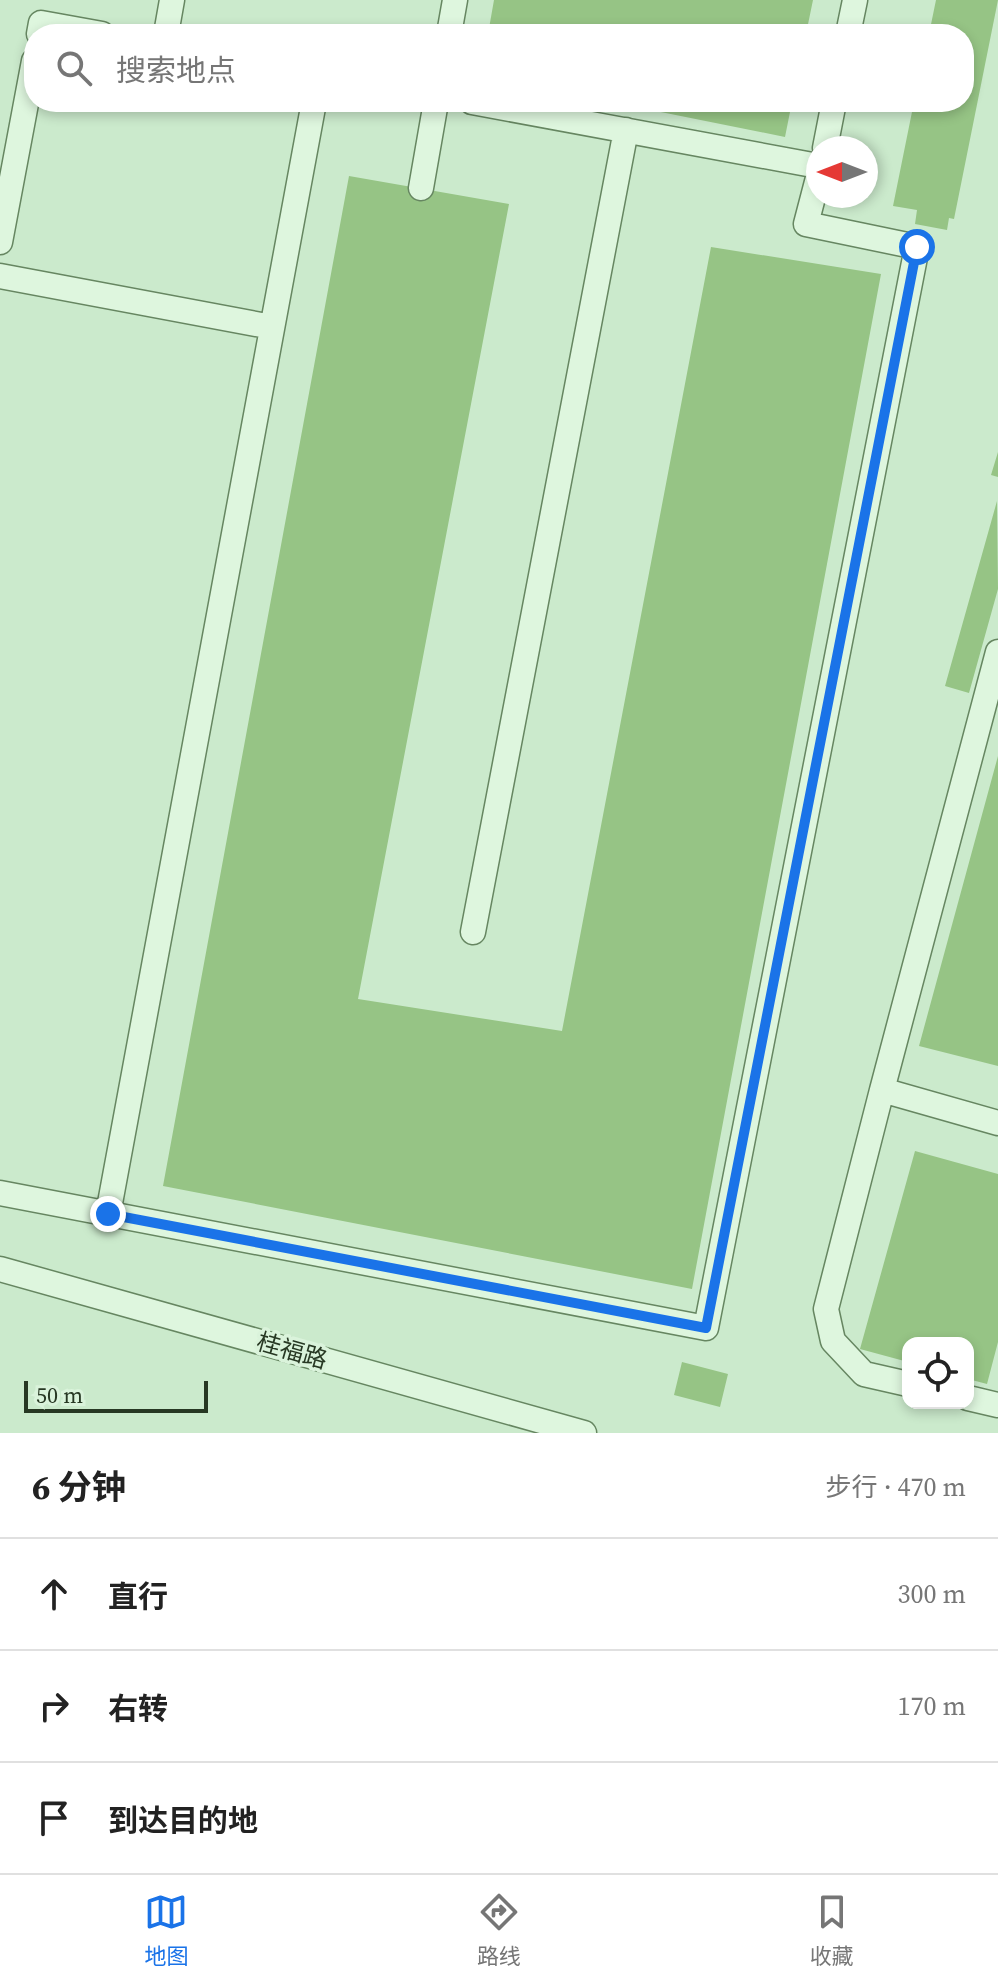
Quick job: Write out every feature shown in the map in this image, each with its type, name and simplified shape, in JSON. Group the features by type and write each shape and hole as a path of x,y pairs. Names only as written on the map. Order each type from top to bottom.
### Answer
{"street":[{"path":"168,24 172,0"},
{"path":"451,24 455,0"},
{"path":"850,24 855,0"},
{"path":"0,242 24,112"},
{"path":"108,1214 312,112"},
{"path":"421,188 434,112"},
{"path":"527,112 806,164"},
{"path":"827,136 832,112"},
{"path":"473,932 626,130"},
{"path":"0,1193 706,1328 917,247 806,224 810,208"},
{"path":"0,276 272,327"},
{"path":"902,1383 864,1374 833,1341 826,1309 998,652"},
{"path":"882,1090 998,1123"},
{"name":"桂福路","path":"0,1269 584,1433"},
{"path":"974,1399 998,1405"}],"building":[{"path":"494,0 813,0 808,24 490,24"},
{"path":"936,0 998,0 954,219 949,218 947,230 915,224 917,210 893,206 912,112 974,112 974,24 931,24"},
{"path":"661,112 790,112 785,137"},
{"path":"349,176 509,204 358,999 562,1031 711,247 881,274 692,1289 163,1186"},
{"path":"998,452 998,477 991,475"},
{"path":"997,501 998,589 969,693 945,686"},
{"path":"998,756 998,1066 919,1046"},
{"path":"915,1151 998,1174 998,1342 987,1384 974,1381 974,1337 902,1337 902,1360 860,1349"},
{"path":"682,1362 728,1374 720,1407 674,1395"}],"route":[{"path":"108,1214 706,1328 917,247"}]}
